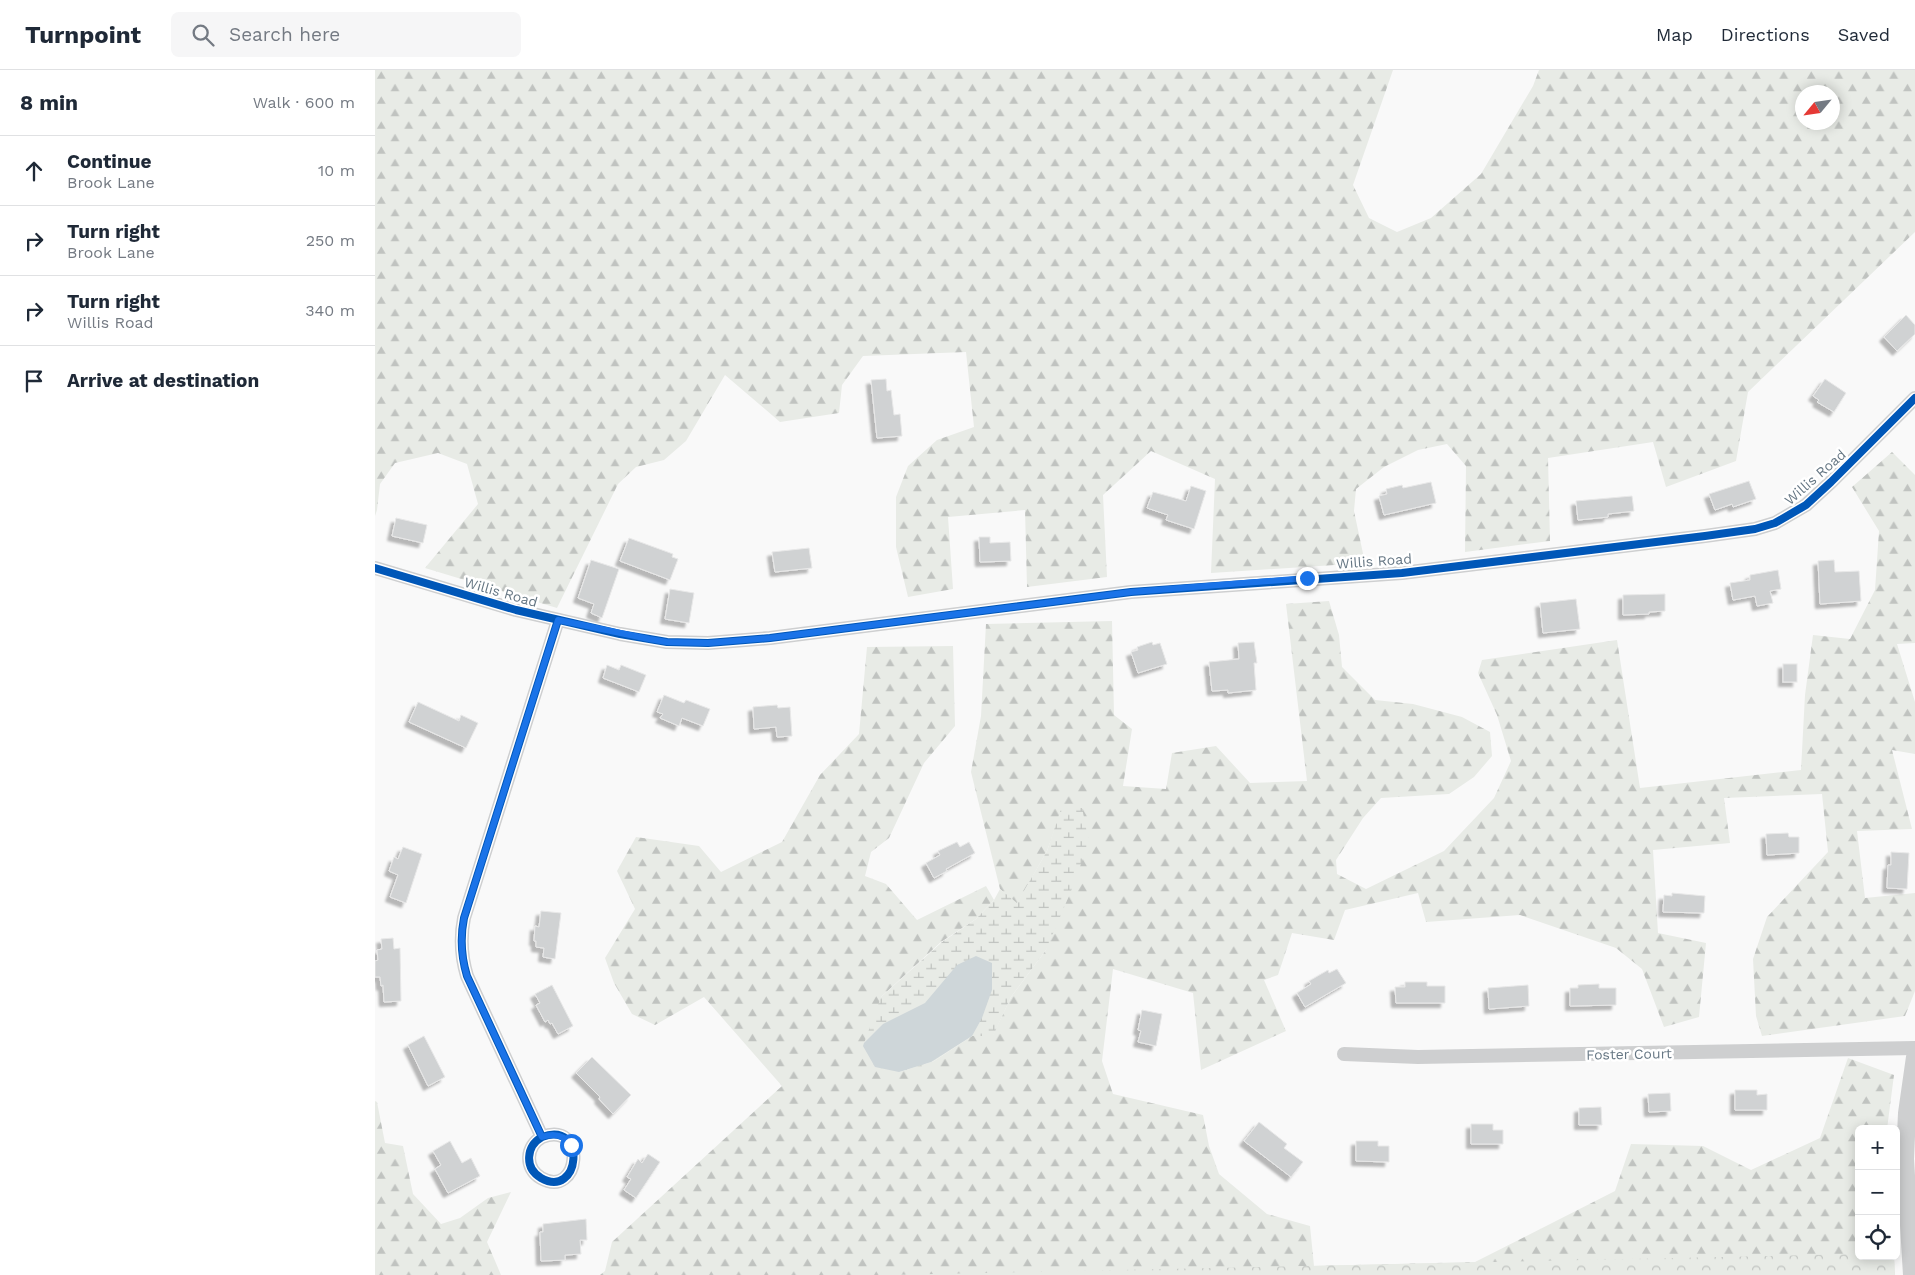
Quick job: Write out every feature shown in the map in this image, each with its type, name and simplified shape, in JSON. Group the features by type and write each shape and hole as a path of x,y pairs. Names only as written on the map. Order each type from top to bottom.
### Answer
{"street":[{"name":"Willis Road","path":"375,568 516,610 620,634 667,642 724,642 770,638 1131,592 1207,585 1402,573 1705,536 1775,523 1806,505 1915,398"},
{"path":"542,1137 467,976 462,957 461,938 464,918 558,620"},
{"name":"Foster Court","path":"1343,1054 1418,1057 1915,1048"},
{"path":"1913,1275 1905,1159 1907,1113 1915,1057"}],"green space":[{"path":"375,70 1393,70 1353,185 1369,218 1397,232 1431,218 1481,174 1533,86 1539,70 1915,70 1915,232 1748,392 1736,461 1666,487 1653,442 1548,458 1550,541 1465,552 1466,466 1447,444 1418,450 1384,467 1356,489 1354,511 1365,563 1211,573 1215,479 1151,451 1103,495 1107,577 1027,587 1025,510 948,517 953,589 908,597 896,547 896,497 908,466 937,440 974,427 966,352 863,356 842,385 839,413 780,422 725,375 686,441 664,460 636,467 618,484 557,608 425,568 478,504 467,464 438,453 395,463 380,484 375,516"},
{"path":"1892,452 1915,475 1915,643 1897,644 1915,702 1915,754 1892,750 1912,829 1857,831 1865,898 1915,893 1915,991 1905,1016 1762,1036 1756,1016 1753,959 1767,917 1828,852 1822,794 1724,798 1730,843 1653,850 1658,933 1706,943 1699,1017 1664,1027 1642,969 1616,948 1520,915 1426,922 1418,893 1345,910 1334,940 1292,933 1278,975 1264,980 1286,1031 1201,1070 1193,993 1113,969 1102,1061 1113,1094 1203,1115 1209,1146 1219,1174 1267,1214 1310,1226 1314,1266 1475,1262 1615,1191 1631,1144 1703,1146 1751,1170 1820,1138 1848,1058 1894,1075 1888,1125 1855,1125 1855,1260 1894,1260 1895,1275 600,1275 605,1271 612,1242 782,1086 704,997 655,1025 632,1014 614,983 605,958 635,909 617,871 636,837 699,846 721,872 782,842 820,775 859,734 867,647 953,646 955,726 924,763 889,838 871,852 865,876 886,884 917,920 986,886 994,900 976,919 941,942 881,997 899,1072 934,1061 972,1036 993,1035 1011,997 1046,950 1062,809 1047,851 1017,904 1000,889 971,772 981,716 986,624 1112,621 1114,715 1132,729 1123,786 1166,789 1172,753 1216,746 1250,783 1307,781 1286,604 1329,601 1339,635 1342,667 1375,700 1413,704 1462,717 1490,732 1492,756 1474,777 1449,794 1381,798 1363,818 1336,860 1337,874 1366,889 1444,851 1494,798 1511,761 1497,715 1478,673 1482,660 1617,640 1640,788 1801,770 1805,695 1813,635 1850,639 1875,590 1879,531 1852,487"},
{"path":"1082,808 1089,841 1074,884 1046,950 1011,997 993,1036 972,1036 934,1061 899,1072 875,1067 863,1046 881,997 942,942 976,919 994,900 1000,889 1017,903 1047,851 1061,809"},
{"path":"375,1101 377,1102 385,1143 403,1146 413,1194 441,1224 460,1218 488,1198 511,1192 487,1242 501,1275 375,1275"},
{"path":"1855,1254 1855,1260 1894,1260 1895,1275 886,1275"}],"shaded area":[{"path":"976,956 992,963 992,990 982,1018 972,1036 931,1062 899,1072 875,1067 863,1046 864,1043 883,1024 925,1003 957,965"}],"building":[{"path":"1906,315 1915,325 1915,334 1897,351 1884,337"},
{"path":"886,379 887,391 891,390 894,415 900,414 902,436 877,438 871,380"},
{"path":"1825,379 1846,393 1834,412 1817,402 1819,400 1813,396"},
{"path":"1749,481 1756,499 1733,507 1732,504 1715,510 1709,494"},
{"path":"1431,482 1436,503 1384,515 1379,496 1387,494 1386,489 1402,485 1403,488"},
{"path":"1191,486 1206,491 1194,529 1166,520 1168,515 1147,508 1153,492 1186,501"},
{"path":"1632,496 1634,511 1608,514 1608,517 1578,520 1576,501"},
{"path":"396,518 427,525 423,543 392,536"},
{"path":"979,537 990,537 990,543 1010,542 1011,561 980,562"},
{"path":"629,538 673,554 672,557 678,559 670,580 620,561"},
{"path":"809,548 812,568 775,572 772,552"},
{"path":"591,560 619,569 602,618 591,613 594,604 578,598"},
{"path":"1834,560 1835,572 1859,571 1861,601 1820,604 1818,561"},
{"path":"1778,570 1781,589 1770,591 1773,603 1757,606 1755,596 1733,600 1730,583 1750,580 1750,575"},
{"path":"670,589 694,593 689,623 665,619"},
{"path":"1665,594 1665,611 1623,615 1623,595"},
{"path":"1576,599 1580,629 1543,633 1540,603"},
{"path":"1152,642 1153,645 1160,643 1167,664 1138,673 1131,652 1138,650 1137,647"},
{"path":"1254,642 1257,663 1254,663 1256,690 1228,693 1228,690 1212,691 1209,662 1239,659 1238,643"},
{"path":"1783,664 1797,664 1797,682 1783,682"},
{"path":"607,665 619,670 621,665 646,675 639,692 603,678"},
{"path":"664,695 684,703 686,700 710,709 703,726 682,718 679,726 660,718 663,714 657,712"},
{"path":"418,702 459,721 461,715 478,723 466,748 409,722"},
{"path":"777,705 778,708 790,707 792,736 777,737 776,727 754,729 753,707"},
{"path":"1788,833 1789,837 1799,837 1799,853 1767,855 1766,834"},
{"path":"957,842 960,847 969,842 975,853 934,878 926,863 940,855 938,851"},
{"path":"403,847 422,854 406,903 390,897 398,875 389,871 394,857 398,859"},
{"path":"1891,852 1909,853 1907,889 1887,888 1888,865 1891,865"},
{"path":"1672,893 1705,896 1704,913 1663,912 1664,895 1672,896"},
{"path":"541,911 561,913 555,959 543,957 544,948 536,947 536,941 534,941 535,926 539,927"},
{"path":"393,938 394,949 400,948 401,1001 384,1002 383,985 381,986 380,977 375,977 375,961 378,960 377,950 382,949 381,939"},
{"path":"1337,969 1346,983 1305,1007 1297,993 1311,984 1309,981 1328,970 1329,973"},
{"path":"1405,982 1427,982 1427,986 1445,986 1445,1003 1396,1003 1395,987 1405,987"},
{"path":"1599,984 1599,988 1616,988 1616,1005 1570,1006 1570,988 1578,988 1578,985"},
{"path":"552,985 573,1026 558,1034 552,1023 550,1024 548,1020 545,1022 536,1005 540,1003 535,994"},
{"path":"1528,985 1529,1006 1489,1009 1488,988"},
{"path":"1142,1010 1162,1014 1156,1046 1138,1042 1141,1031 1138,1030"},
{"path":"424,1036 445,1077 428,1086 408,1045"},
{"path":"592,1057 631,1095 613,1114 599,1099 600,1097 576,1073"},
{"path":"1735,1090 1757,1090 1757,1095 1767,1094 1767,1110 1735,1110"},
{"path":"1670,1093 1671,1111 1649,1112 1648,1094"},
{"path":"1601,1107 1602,1125 1579,1125 1579,1108"},
{"path":"1259,1122 1287,1144 1284,1148 1303,1162 1291,1177 1244,1141"},
{"path":"1471,1124 1493,1124 1493,1130 1503,1130 1503,1144 1471,1144"},
{"path":"450,1141 462,1163 471,1158 480,1176 448,1193 435,1169 441,1165 433,1151"},
{"path":"1356,1141 1378,1141 1378,1146 1389,1146 1389,1162 1356,1161"},
{"path":"648,1154 660,1162 636,1198 624,1190 631,1179 627,1177 638,1159 642,1163"},
{"path":"586,1219 587,1240 580,1240 581,1254 565,1255 565,1260 541,1261 540,1232 543,1232 543,1224"}],"cycle path":[{"path":"375,568 516,610 620,634 667,642 708,643 770,638 1131,592 1402,573 1705,536 1755,529 1775,523 1806,505 1915,398"},
{"path":"542,1137 530,1151 530,1163 532,1169 541,1178 554,1182 564,1178 571,1170 572,1148 567,1139 557,1135 542,1137 467,976 462,954 462,933 464,918 558,620"}],"route":[{"path":"571,1145 560,1136 548,1135 542,1137 467,976 462,957 461,938 464,918 558,620 667,642 708,643 770,638 1131,592 1307,578"}]}
